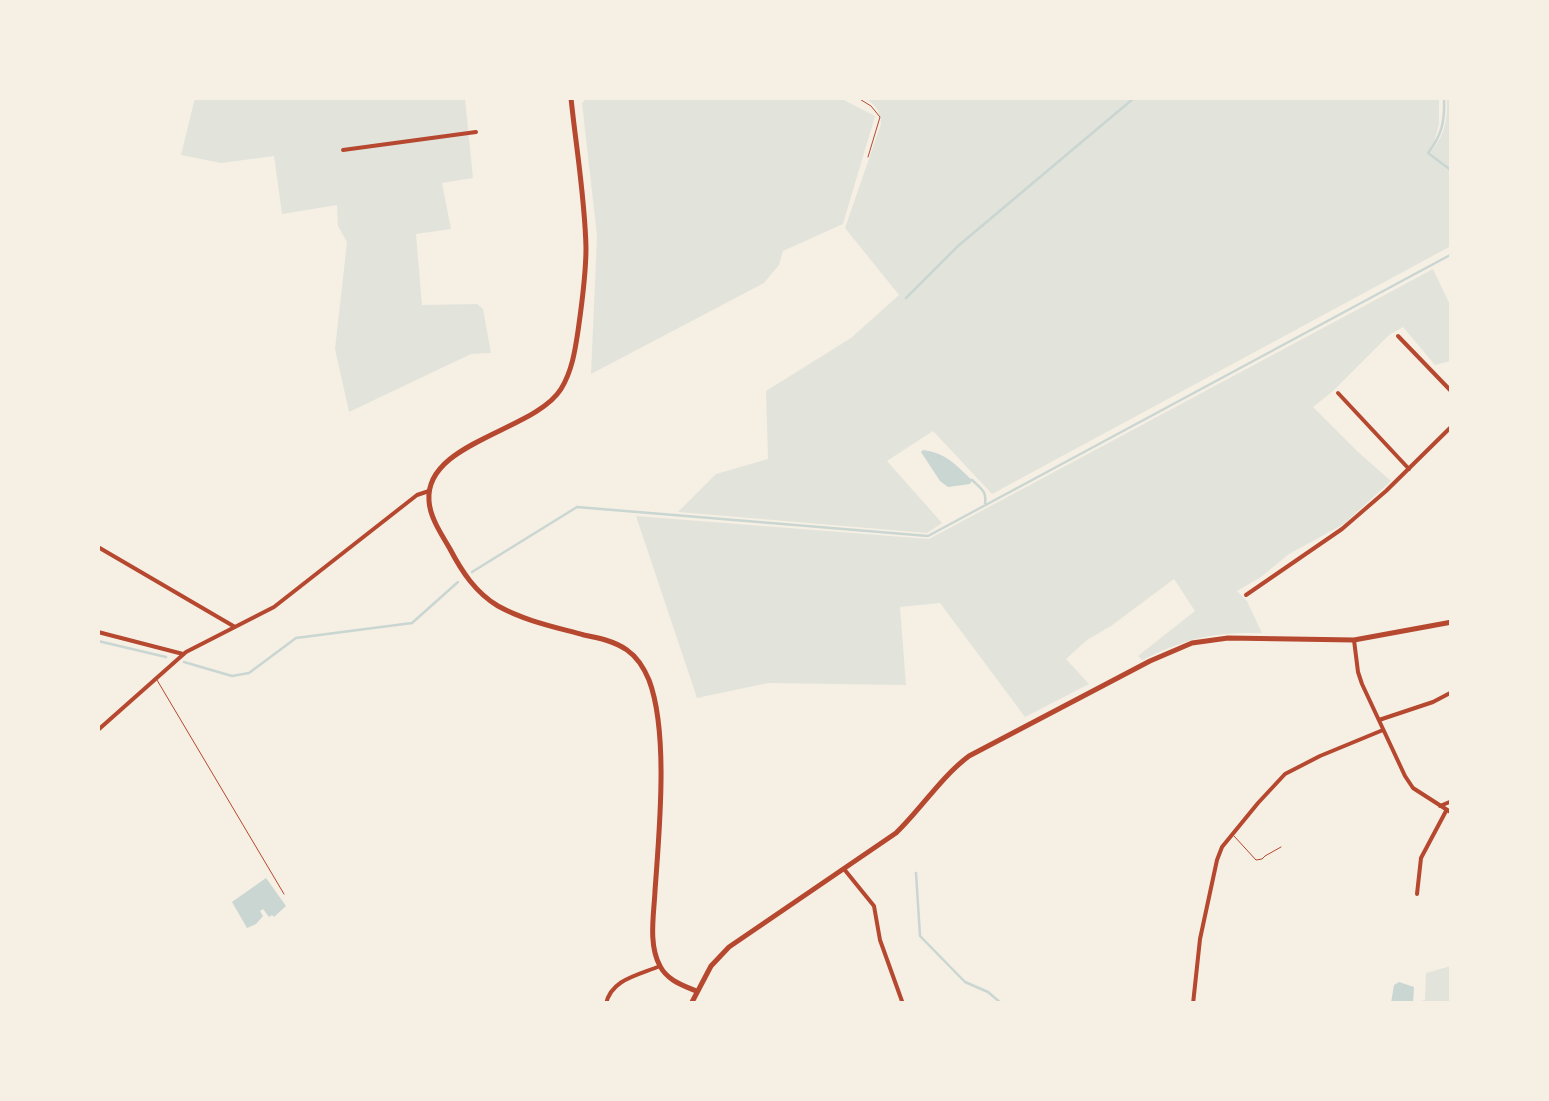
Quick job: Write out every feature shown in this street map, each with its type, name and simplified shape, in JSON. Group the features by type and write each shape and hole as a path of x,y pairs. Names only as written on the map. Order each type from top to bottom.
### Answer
{"street":[{"path":"571,98 586,252 584,288 569,372 549,403 444,464 436,473 428,500 435,521 466,576 479,591 526,620 617,644 631,652 644,670 653,696 660,746 654,942 667,976 696,991"},
{"path":"343,150 476,132"},
{"path":"1398,336 1452,392"},
{"path":"1338,393 1409,469"},
{"path":"1246,595 1342,529 1452,426"},
{"path":"98,730 183,654 274,607 417,495 429,491"},
{"path":"98,547 235,627"},
{"path":"691,1004 711,966 728,947 896,833 958,764 1170,652 1228,638 1354,640 1452,622"},
{"path":"98,632 183,654"},
{"path":"1354,640 1358,672 1409,783 1449,812 1421,858 1417,894"},
{"path":"1378,720 1452,692"},
{"path":"1193,1004 1200,939 1222,846 1285,774 1383,730"},
{"path":"1440,806 1452,801"},
{"path":"844,869 874,906 880,940 903,1004"},
{"path":"605,1003 608,993 618,984 660,966"}],"lane":[{"path":"156,678 284,894"},
{"path":"1232,834 1256,860 1281,848"}],"path":[{"path":"858,98 880,117 868,157"}],"shaded area":[{"path":"195,98 465,98 473,178 442,183 451,229 416,234 422,305 477,304 483,309 491,353 471,354 349,412 335,349 347,242 338,226 337,205 282,214 274,156 221,163 181,155"},
{"path":"587,98 840,98 875,116 843,224 783,251 779,265 764,283 591,374 597,236 582,103"},
{"path":"864,98 1439,98 1439,124 1432,150 1443,132 1447,98 1451,98 1451,246 992,494 933,431 887,461 942,523 927,533 678,512 716,474 768,459 766,391 851,338 899,295 845,228 881,124 877,108"},
{"path":"1433,269 1451,307 1451,361 1435,365 1403,327 1389,335 1313,407 1391,481 1344,524 1289,554 1237,591 1247,601 1262,633 1200,638 1142,660 1138,656 1195,611 1174,579 1066,659 1089,684 1025,717 940,603 900,607 906,685 768,683 697,698 636,516 929,539"},
{"path":"923,450 950,460 972,480 970,484 948,487 940,481"},
{"path":"266,878 286,906 274,917 263,909 263,916 247,928 232,902"},
{"path":"1451,966 1451,1003 1406,1004 1425,1000 1426,973"},
{"path":"1399,982 1414,987 1413,1003 1391,1003 1394,985"}],"waterway":[{"path":"906,298 958,246 1134,98"},
{"path":"1444,98 1442,127 1428,153 1452,171"},
{"path":"472,572 577,507 928,536 1452,254"},
{"path":"972,480 984,493 985,503"},
{"path":"184,662 232,676 249,673 296,638 412,623 458,582"},
{"path":"98,641 166,657"},
{"path":"916,873 920,936 965,982 988,992 1002,1004"}]}
